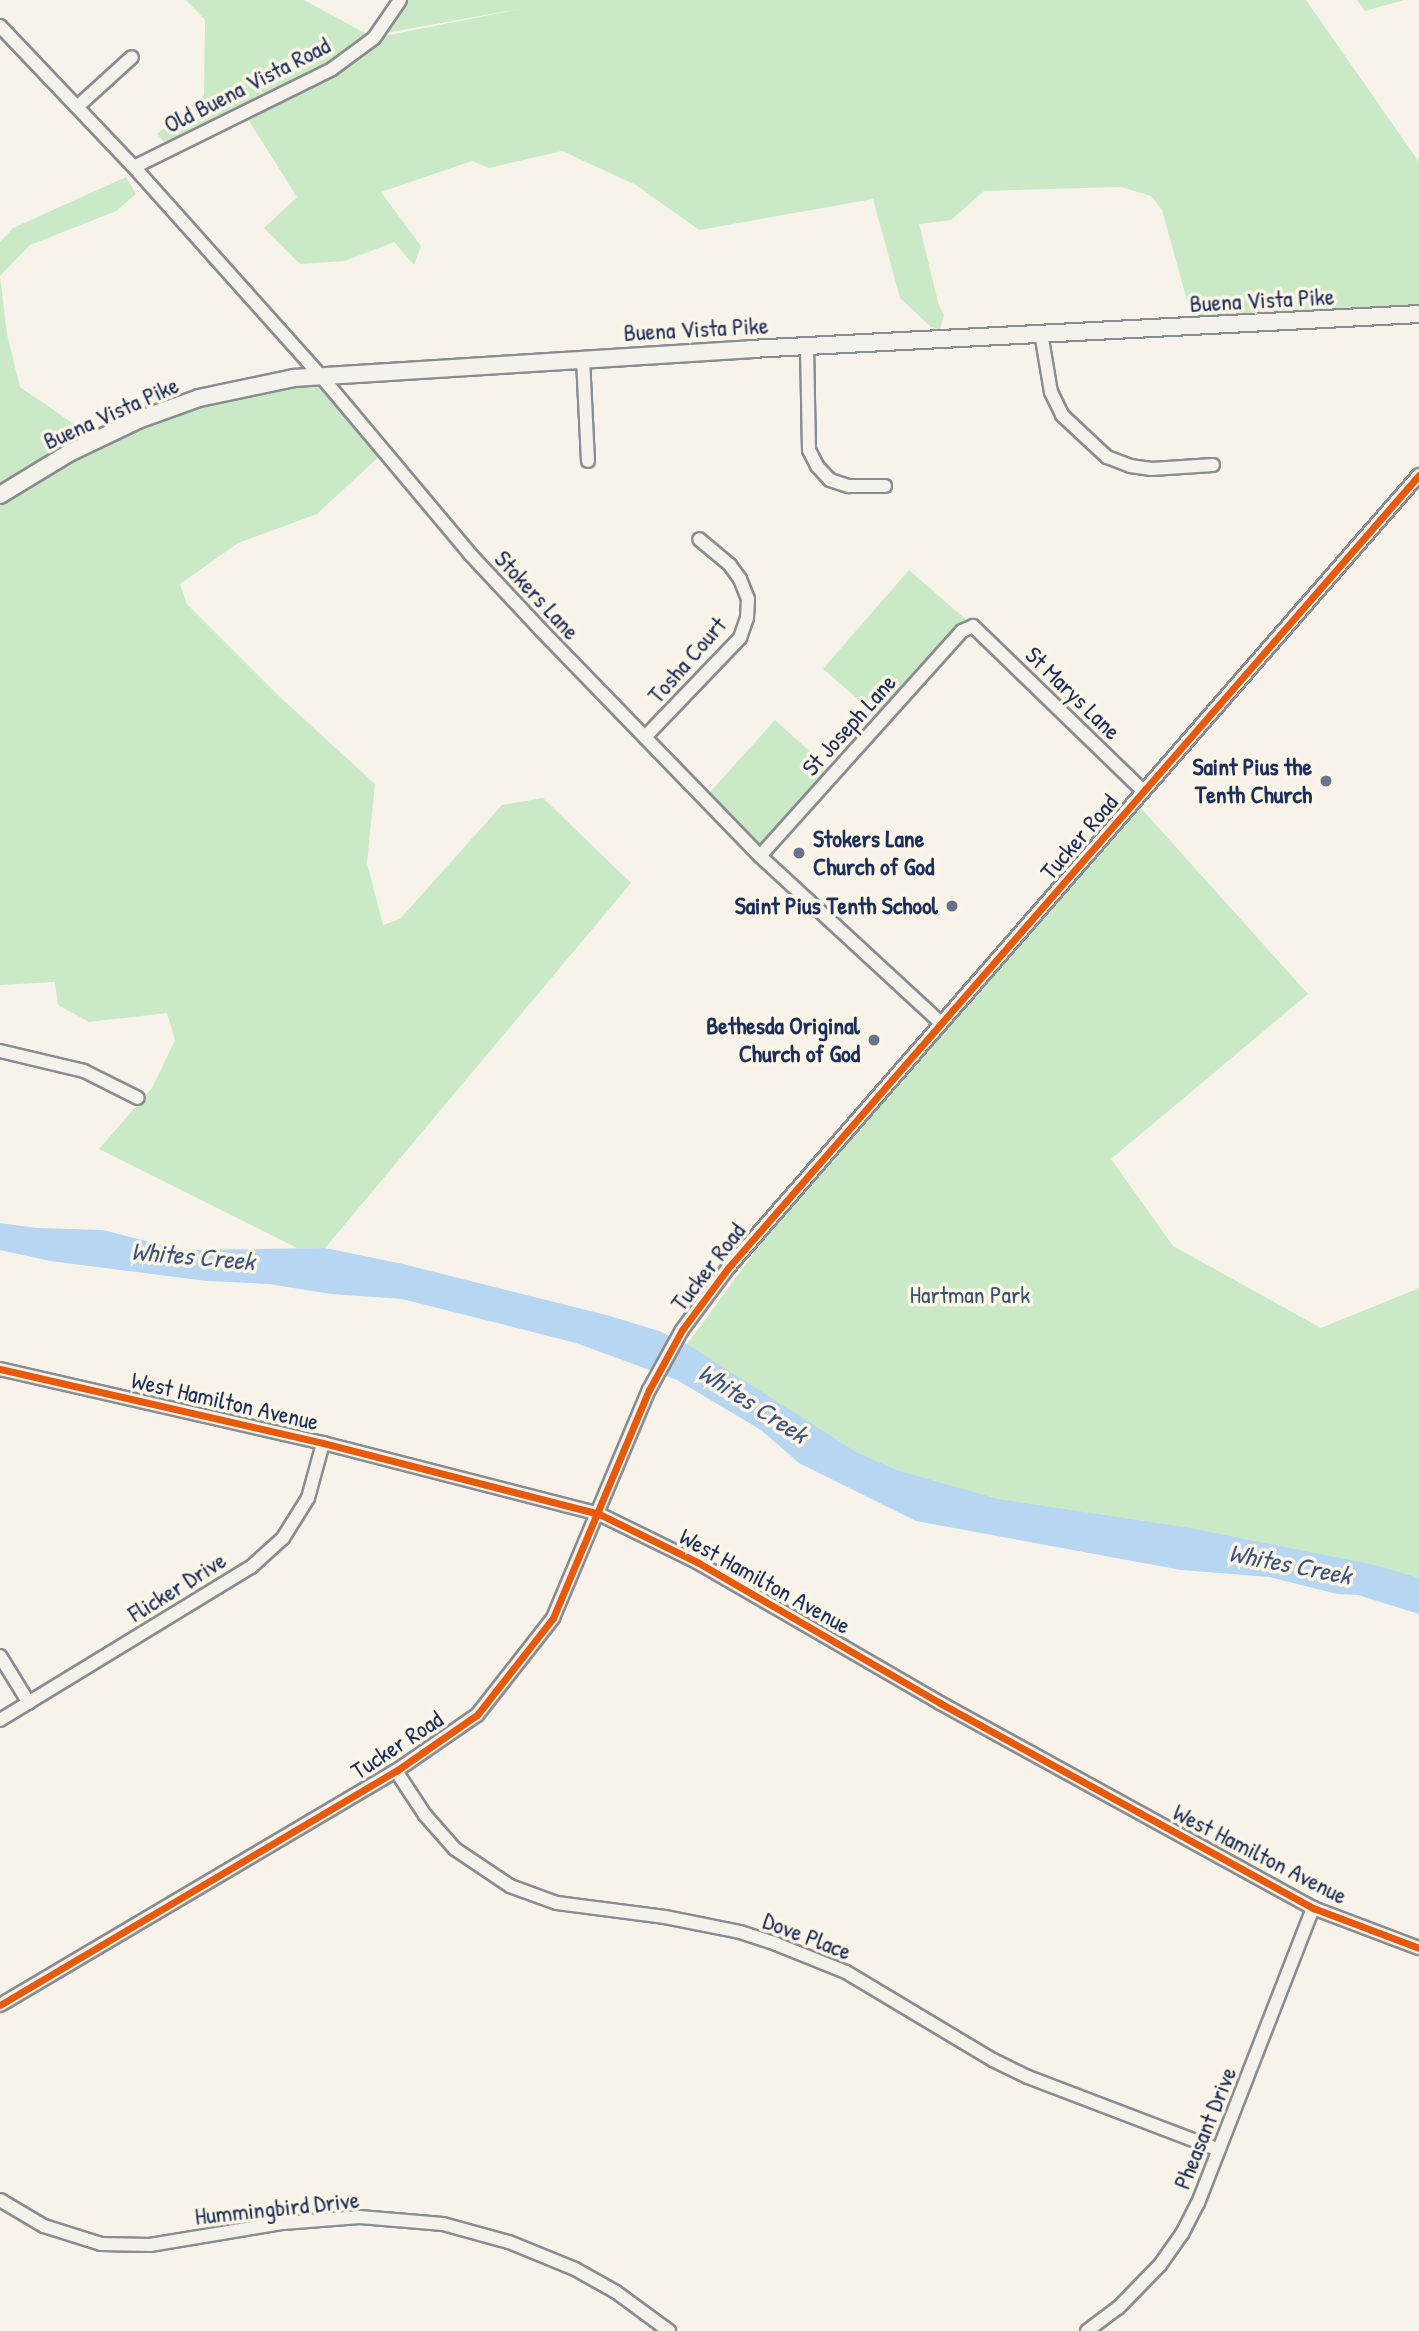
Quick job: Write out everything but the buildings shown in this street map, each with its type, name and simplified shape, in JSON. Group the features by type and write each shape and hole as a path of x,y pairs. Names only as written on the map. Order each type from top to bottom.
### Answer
{"main road":[{"name":"Buena Vista Pike","path":"0,495 69,453 138,420 199,398 248,386 320,375 1419,314"}],"street":[{"name":"Old Buena Vista Road","path":"134,167 332,69 374,38 400,0"},
{"name":"Stokers Lane","path":"0,26 134,167 320,375 470,554 760,856 941,1023"},
{"path":"77,107 132,57"},
{"path":"1041,333 1051,392 1062,415 1108,457 1130,466 1152,469 1213,465"},
{"path":"807,346 809,450 817,466 830,480 849,486 885,486"},
{"path":"583,359 588,461"},
{"name":"Tucker Road","path":"0,2005 396,1771 477,1715 553,1618 649,1390 682,1330 728,1268 1419,475"},
{"name":"Tosha Court","path":"645,737 740,638 747,618 748,599 740,579 730,565 699,540"},
{"name":"St Marys Lane","path":"973,626 1143,791"},
{"name":"St Joseph Lane","path":"760,856 962,631 973,626"},
{"path":"0,1051 84,1071 138,1098"},
{"name":"West Hamilton Avenue","path":"0,1369 323,1443 599,1514 697,1562 940,1703 1313,1908 1419,1948"},
{"name":"Flicker Drive","path":"0,1720 251,1567 283,1538 308,1498 323,1443"},
{"path":"0,1656 29,1703"},
{"name":"Dove Place","path":"396,1771 425,1815 455,1849 510,1886 556,1903 665,1917 740,1932 776,1944 846,1972 993,2060 1028,2077 1219,2151"},
{"name":"Pheasant Drive","path":"1087,2331 1118,2308 1160,2265 1182,2234 1219,2151 1313,1908"},
{"name":"Hummingbird Drive","path":"0,2200 44,2227 101,2244 150,2245 283,2223 356,2218 443,2224 509,2242 564,2263 616,2292 670,2331"}],"green space":[{"path":"186,0 304,0 374,38 535,6 375,35 400,0 1306,0 1419,162 1419,314 1194,326 1162,210 1151,196 1121,187 984,191 951,220 919,224 939,306 944,315 940,329 931,327 900,298 873,199 699,230 636,185 562,151 489,168 472,161 381,192 421,246 414,265 394,242 345,261 300,264 264,228 297,197 244,113 171,149 157,134 204,95 205,20"},
{"path":"1357,0 1404,0 1365,11"},
{"path":"126,177 136,194 116,211 30,245 0,276 0,242 13,228"},
{"path":"0,276 7,334 20,387 74,424 70,453 138,420 320,375 384,452 317,514 238,543 180,584 187,604 281,698 375,784 367,863 383,925 400,919 502,805 543,798 631,883 325,1248 297,1248 99,1149 152,1088 175,1040 167,1013 89,1022 58,1005 55,982 0,985"},
{"path":"909,570 973,626 887,725 823,669"},
{"path":"775,720 834,774 764,852 705,798"},
{"name":"Hartman Park","path":"1140,807 1308,994 1111,1159 1173,1246 1321,1328 1419,1288 1419,1597 1111,1537 869,1465 685,1347 779,1219"}],"water":[{"name":"Whites Creek","path":"0,1223 37,1228 103,1230 181,1250 325,1248 403,1264 610,1316 659,1331 690,1346 856,1452 896,1470 998,1499 1190,1528 1375,1565 1419,1578 1419,1614 1358,1595 1337,1594 1269,1577 1181,1570 916,1521 799,1463 761,1430 677,1380 576,1343 402,1299 331,1294 269,1284 207,1281 50,1261 0,1250"}],"cycle path":[{"path":"0,2005 396,1771 477,1715 553,1618 649,1390 682,1330 728,1268 1419,475"},
{"path":"0,1369 323,1443 599,1514 697,1562 940,1703 1313,1908 1419,1948"}],"place":[{"name":"Saint Pius the Tenth Church","path":"1326,781"},
{"name":"Stokers Lane Church of God","path":"799,853"},
{"name":"Saint Pius Tenth School","path":"952,906"},
{"name":"Bethesda Original Church of God","path":"874,1040"}]}
